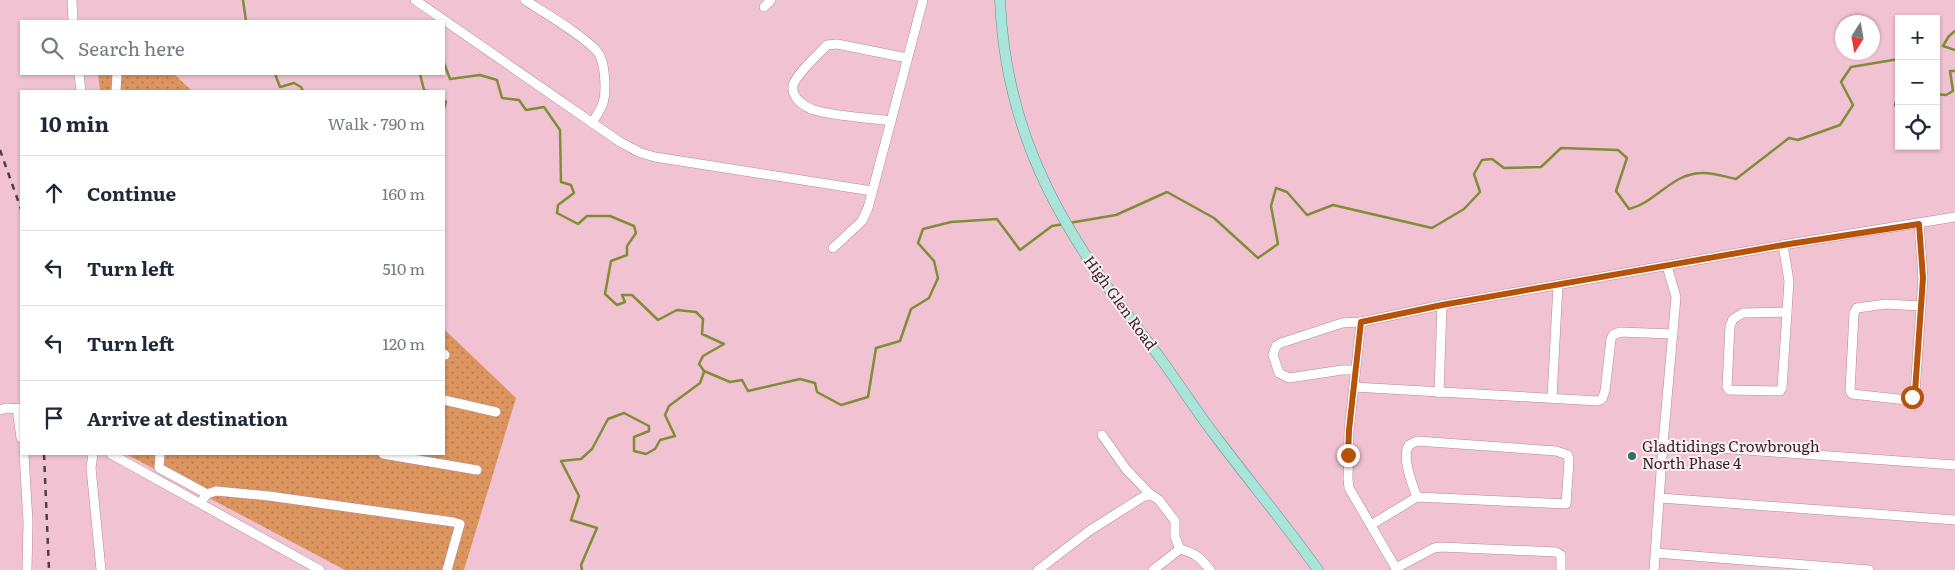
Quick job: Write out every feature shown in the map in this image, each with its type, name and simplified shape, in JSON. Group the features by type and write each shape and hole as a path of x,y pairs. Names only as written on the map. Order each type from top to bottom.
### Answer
{"main road":[{"name":"High Glen Road","path":"1000,0 1001,31 1006,64 1018,115 1030,150 1067,226 1090,264 1128,317 1215,436 1318,570"}],"street":[{"path":"72,0 73,20"},
{"path":"415,0 444,20"},
{"path":"525,0 583,40 594,49 602,60 604,66 604,100 592,123"},
{"path":"834,248 862,221 868,208 923,0"},
{"path":"445,21 620,142 641,153 655,157 872,191"},
{"path":"891,121 815,110 802,104 796,98 792,87 795,79 827,45 837,44 907,58"},
{"path":"79,75 81,90"},
{"path":"116,90 117,75"},
{"path":"1355,370 1342,370 1289,378 1279,373 1273,355 1276,346 1281,343 1342,323 1361,322 1442,305 1955,217"},
{"path":"1919,224 1923,278 1915,392 1907,400 1852,394 1850,391 1854,313 1857,308 1886,304 1920,306"},
{"path":"1783,245 1789,280 1788,312 1782,388 1780,391 1729,390 1727,387 1730,326 1733,319 1743,313 1788,312"},
{"path":"1654,570 1676,297 1668,266"},
{"path":"1552,398 1558,285"},
{"path":"1439,393 1442,305"},
{"path":"1361,322 1349,430 1349,488 1397,569 1441,546 1556,552 1561,555 1561,570"},
{"path":"1354,387 1552,398 1590,402 1602,399 1605,391 1611,339 1617,332 1673,334"},
{"path":"445,400 496,412"},
{"path":"2,407 19,409 20,424"},
{"path":"1102,435 1126,469 1150,494 1159,500 1175,521 1175,536 1180,549"},
{"path":"1371,525 1417,497 1566,504 1568,455 1556,451 1417,441 1409,445 1406,455 1410,477 1417,497"},
{"path":"1663,444 1955,465"},
{"path":"24,455 28,522 27,570"},
{"path":"93,455 91,468 101,570"},
{"path":"113,455 320,570"},
{"path":"160,455 158,468 207,494"},
{"path":"389,455 477,470"},
{"path":"200,503 207,494 216,491 269,496 453,522 460,524 447,570"},
{"path":"1038,570 1089,531 1150,494"},
{"path":"1660,498 1955,520"},
{"path":"1153,570 1180,549"},
{"path":"1180,549 1192,552 1201,558 1210,570"},
{"path":"1656,553 1869,570"}],"shaded area":[{"path":"98,75 175,75 191,90 100,90"},
{"path":"445,330 516,398 464,570 345,570 128,455 445,455"}],"waterway":[{"path":"243,0 246,20"},
{"path":"1955,31 1949,36 1943,46 1955,50"},
{"path":"1069,223 1116,215 1167,192 1214,218 1258,258 1278,244 1271,206 1276,188 1287,192 1307,215 1333,205 1432,228 1464,209 1480,192 1474,174 1482,160 1492,159 1504,168 1541,167 1561,148 1618,150 1627,158 1616,191 1629,209 1648,201 1672,183 1690,175 1710,173 1736,179 1789,138 1798,140 1840,125 1853,105 1841,82 1851,67 1895,60"},
{"path":"445,66 450,79 480,75 497,80 502,98 519,100 526,110 544,107 560,130 561,182 571,185 574,193 558,205 557,213 578,224 587,216 610,216 634,226 636,233 627,246 627,255 611,261 605,294 617,305 625,302 622,295 632,295 658,320 677,310 696,312 703,319 702,334 724,344 703,356 699,364 704,371 730,382 742,380 748,391 800,379 815,383 817,392 841,405 868,397 876,348 900,341 911,309 929,298 938,278 934,261 918,243 923,229 951,222 997,219 1020,250 1052,226 1064,224"},
{"path":"1940,94 1946,95 1953,91 1950,71 1955,71"},
{"path":"275,75 280,87 294,83 302,90"},
{"path":"420,75 424,90"},
{"path":"445,101 445,106"},
{"path":"582,570 581,565 597,528 571,520 579,496 561,461 581,459 592,449 608,419 624,413 649,426 649,431 634,437 634,451 646,454 655,449 660,440 675,436 665,415 669,406 700,383 704,372"}],"railway":[{"path":"0,150 20,206"},
{"path":"44,455 49,570"}],"place":[{"name":"Gladtidings Crowbrough North Phase 4","path":"1632,456"}],"route":[{"path":"1348,455 1361,322 1442,305 1783,245 1919,224 1923,278 1915,392 1912,397"}]}
